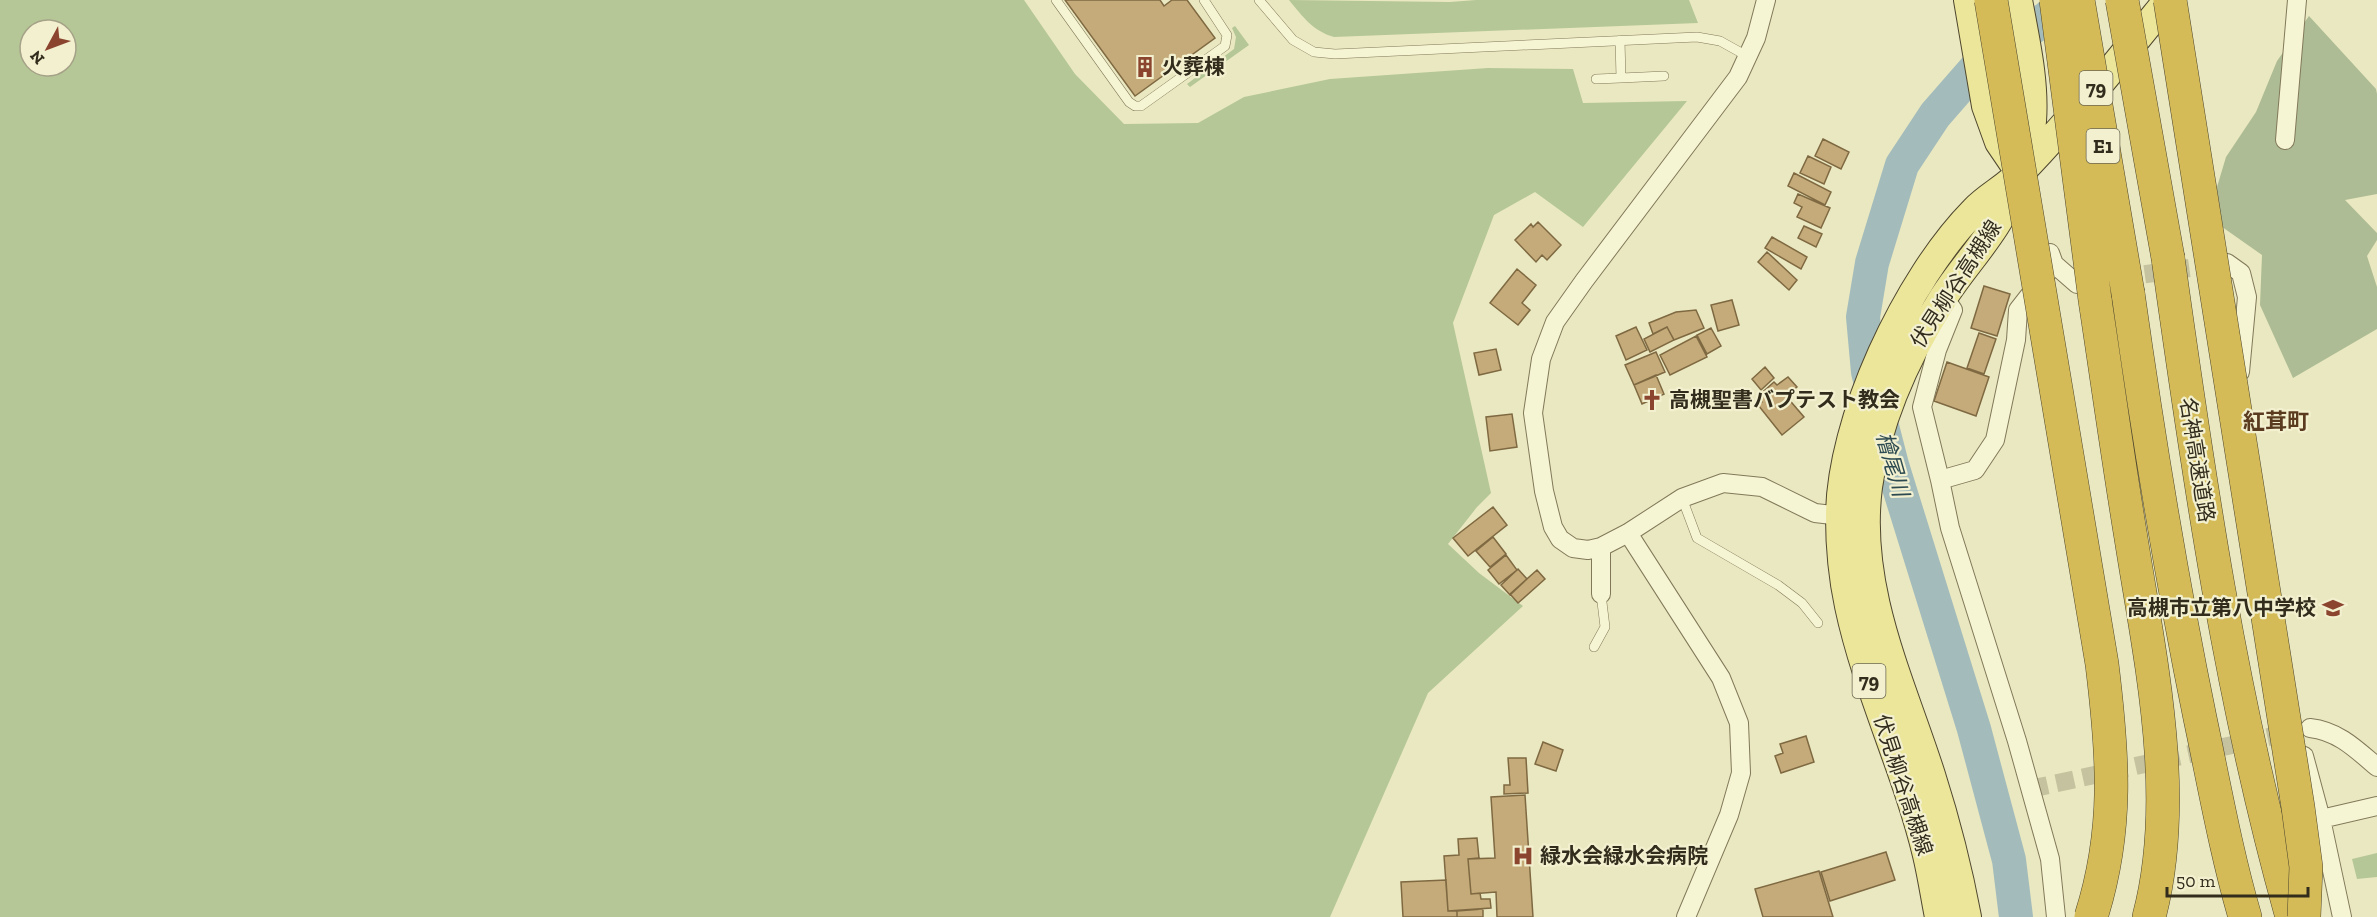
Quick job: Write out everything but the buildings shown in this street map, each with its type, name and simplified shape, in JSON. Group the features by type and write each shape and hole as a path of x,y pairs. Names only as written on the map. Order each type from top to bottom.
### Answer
{"highway":[{"path":"1991,0 2102,664 2111,737 2112,794 2109,843 2091,917"},
{"path":"2056,0 2086,292 2157,718 2162,819 2158,869 2149,917"},
{"name":"名神高速道路","path":"2078,0 2128,293 2153,465 2181,623 2210,766 2245,917"},
{"name":"名神高速道路","path":"2122,0 2168,258 2195,454 2222,609 2250,753 2292,917"},
{"path":"2169,0 2298,807 2306,867 2304,917"}],"main road":[{"path":"1968,0 1986,106 1999,142 2020,174"},
{"name":"伏見柳谷高槻線","path":"1967,917 1956,857 1931,773 1902,696 1852,517 1869,483 1888,407 1923,331 1944,297 1996,225 2020,174 2032,122 2029,68 2018,0"},
{"name":"伏見柳谷高槻線","path":"1939,917 1927,854 1874,697 1851,615 1843,561 1852,517 1852,440 1868,388 1888,340 1911,296 1936,258 1974,211 2020,174 2169,0"}],"street":[{"path":"1766,0 1756,38 1738,77 1724,99 1555,322 1541,359 1533,413 1544,491 1553,527 1560,539 1573,548 1588,550 1601,547 1628,533 1682,498 1723,483 1762,487 1815,513 1852,517"},
{"path":"2285,140 2297,0"},
{"path":"2020,174 2038,200 2047,245 2054,264 2086,292"},
{"path":"2226,262 2241,273 2247,297 2240,368 2241,435 2264,595 2286,690 2321,819 2342,917"},
{"path":"1940,480 1974,470 1995,440 2016,340 2018,310 2054,264"},
{"path":"1944,297 1953,310 1937,350 1922,407 1950,528 2017,741 2050,859 2056,917"},
{"path":"1628,533 1721,678 1739,723 1741,773 1738,784 1729,815 1686,917"},
{"path":"1601,547 1601,594"},
{"path":"2310,728 2328,730 2356,748 2377,767"},
{"path":"2321,819 2377,806"}],"lane":[{"path":"1056,0 1129,102 1135,106 1141,106 1225,46 1227,35 1204,0"},
{"path":"1259,0 1293,40 1314,52 1335,54 1697,37 1720,41 1747,56"},
{"path":"1620,40 1621,78"},
{"path":"1596,79 1664,76"},
{"path":"1682,498 1697,538 1778,585 1802,603 1818,623"},
{"path":"1594,647 1605,627 1601,594"}],"green space":[{"path":"0,0 1024,0 1075,74 1124,124 1198,123 1244,97 1330,79 1488,68 1573,69 1583,103 1687,101 1583,227 1535,192 1494,215 1453,323 1491,493 1448,544 1479,573 1523,606 1428,693 1330,917 0,917"},
{"path":"1289,0 1450,2 1689,0 1698,23 1334,37 1314,27"},
{"path":"2309,16 2376,89 2377,194 2345,200 2377,233 2377,240 2367,256 2377,287 2377,329 2293,378 2260,305 2262,255 2208,217 2226,157 2256,112 2277,61"},
{"path":"1235,26 1249,45 1190,87 1187,84 1234,49 1236,37 1232,28"},
{"path":"2377,853 2377,877 2357,879 2352,859"}],"waterway":[{"name":"檜尾川","path":"2016,917 2009,860 1974,729 1892,465 1868,372 1863,317 1872,263 1902,165 1935,115 1983,60 2047,18 2066,0"}],"tunnel":[{"path":"2118,278 2218,264"},
{"path":"2030,789 2292,732"}],"place":[{"name":"火葬棟","path":"1145,67"},
{"name":"高槻聖書バプテスト教会","path":"1652,400"},
{"name":"高槻市立第八中学校","path":"2333,608"},
{"name":"緑水会緑水会病院","path":"1523,856"}],"district":[{"name":"紅茸町","path":"2276,421"}]}
